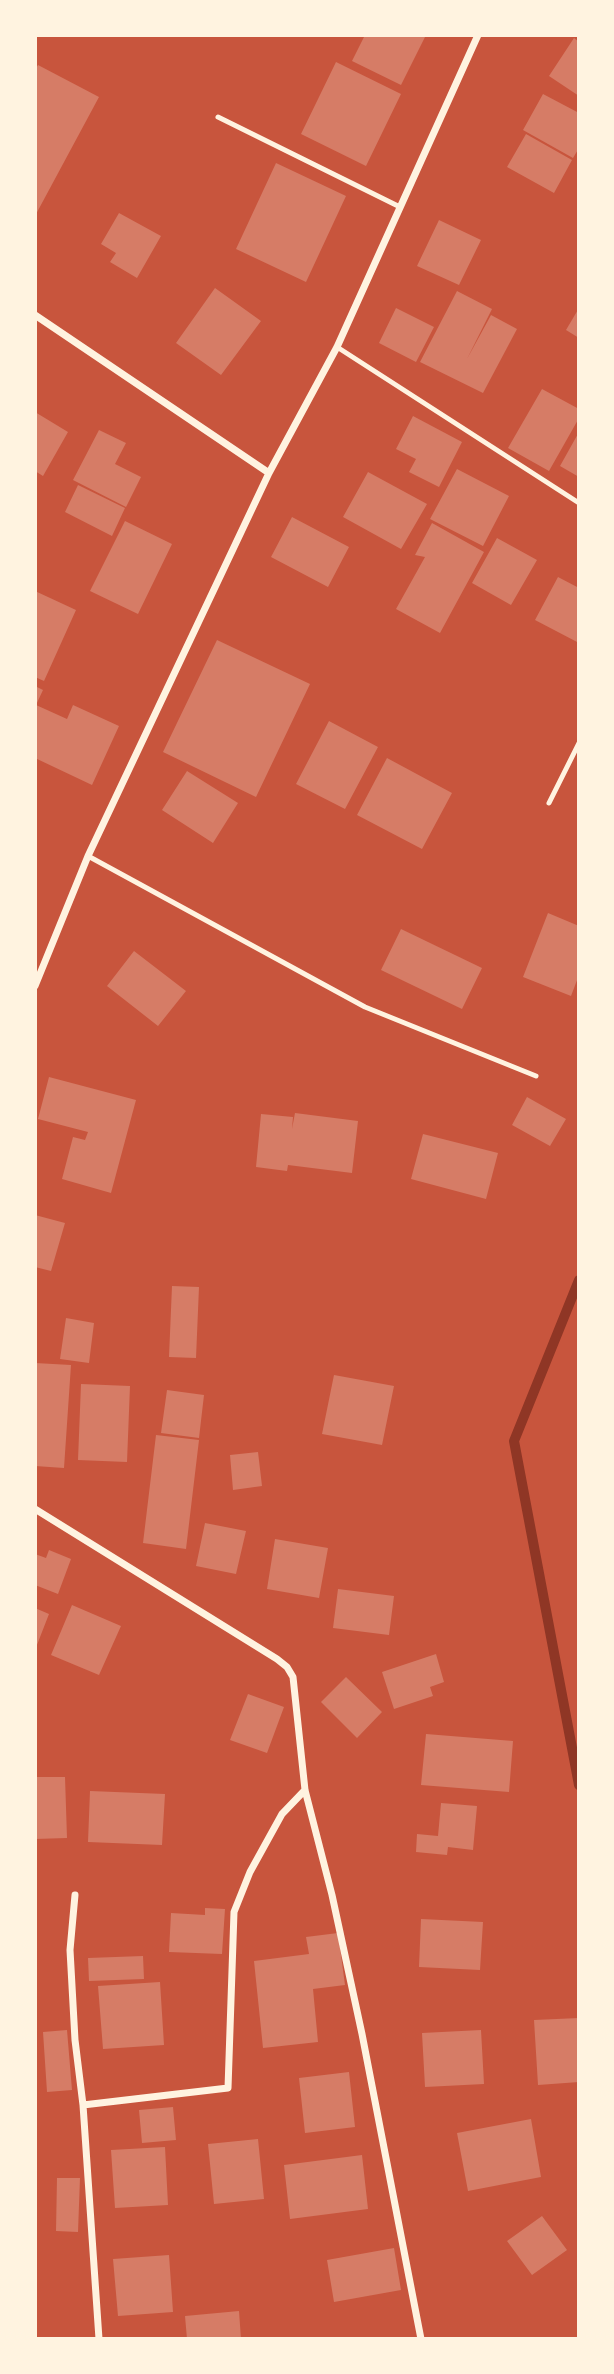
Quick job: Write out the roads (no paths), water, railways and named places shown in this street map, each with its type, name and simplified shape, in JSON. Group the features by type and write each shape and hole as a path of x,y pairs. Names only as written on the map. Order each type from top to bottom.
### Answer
{"street":[{"path":"35,986 88,856 270,473 337,347 478,35"},
{"path":"35,315 270,473"},
{"path":"35,1509 287,1667 293,1677 305,1790 362,2034 421,2339"},
{"path":"83,2105 228,2088 234,1912 250,1872 282,1814 305,1790"},
{"path":"75,1895 71,1963 75,2040 83,2105 99,2339"}],"lane":[{"path":"218,117 400,207"},
{"path":"337,347 579,503"},
{"path":"549,803 579,743"},
{"path":"88,856 365,1007 536,1076"}],"waterway":[{"path":"579,1280 514,1441 579,1785"}]}
